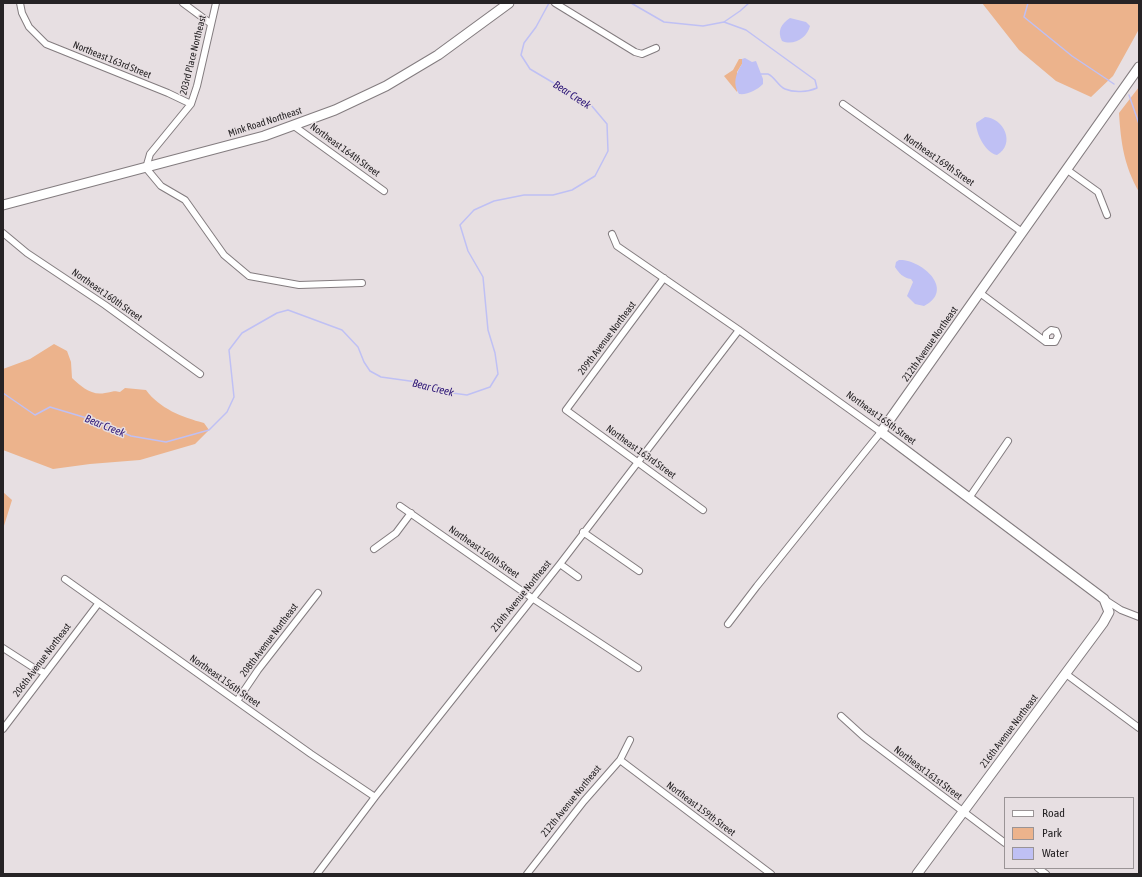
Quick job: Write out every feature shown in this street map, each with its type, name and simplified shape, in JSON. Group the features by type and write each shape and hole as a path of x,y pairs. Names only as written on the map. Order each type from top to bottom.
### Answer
{"street":[{"name":"Northeast 163rd Street","path":"20,3 22,14 30,27 46,44 168,93 191,104"},
{"path":"183,3 210,23"},
{"name":"203rd Place Northeast","path":"146,168 150,154 191,104 204,58 210,23 216,3"},
{"name":"Mink Road Northeast","path":"3,206 264,136 294,126 350,103 409,73 468,35 509,3"},
{"path":"556,4 635,52 642,54 656,48"},
{"name":"212th Avenue Northeast","path":"728,624 881,432 1139,67"},
{"name":"Northeast 169th Street","path":"843,104 1022,232"},
{"name":"Northeast 164th Street","path":"294,126 384,191"},
{"path":"146,168 161,186 185,200 224,255 249,276 299,285 362,282"},
{"path":"1066,169 1098,192 1107,215"},
{"name":"Northeast 160th Street","path":"3,233 27,253 106,305 200,374"},
{"name":"Northeast 165th Street","path":"612,234 617,246 739,330 881,432 1104,599 1121,610 1139,617"},
{"name":"209th Avenue Northeast","path":"566,410 664,278"},
{"path":"980,293 1046,342"},
{"name":"210th Avenue Northeast","path":"316,874 560,564 739,330"},
{"name":"Northeast 163rd Street","path":"566,410 703,510"},
{"path":"969,498 1008,441"},
{"name":"Northeast 160th Street","path":"400,506 532,598 638,668"},
{"path":"374,549 396,533 411,513"},
{"path":"583,532 639,571"},
{"path":"560,564 578,577"},
{"name":"Northeast 156th Street","path":"65,579 310,754 375,798"},
{"name":"208th Avenue Northeast","path":"237,701 258,670 318,593"},
{"name":"216th Avenue Northeast","path":"917,874 1107,617 1108,607 1104,599"},
{"name":"206th Avenue Northeast","path":"3,729 98,604"},
{"path":"3,648 34,668 45,673"},
{"path":"1066,674 1139,728"},
{"name":"Northeast 161st Street","path":"841,716 863,736 1004,842"},
{"name":"212th Avenue Northeast","path":"527,874 584,801 620,760 630,740"},
{"name":"Northeast 159th Street","path":"620,760 771,874"}],"green space":[{"path":"982,3 1139,3 1139,29 1113,76 1091,97 1056,81 1019,50"},
{"path":"739,59 742,59 742,64 737,72 737,92 724,76 733,70"},
{"path":"1139,87 1139,192 1130,173 1124,154 1119,113"},
{"path":"54,344 67,351 71,362 72,378 87,390 100,394 114,391 120,392 125,388 146,390 152,397 165,407 180,415 204,423 209,430 195,444 140,460 53,469 3,450 3,369 30,359"},
{"path":"3,492 12,500 3,529"}],"water":[{"path":"790,18 806,22 810,26 806,34 795,42 782,41 780,34 782,25"},
{"path":"745,58 752,62 756,61 763,79 763,84 752,92 739,94 735,82 742,64 742,59"},
{"path":"985,117 992,118 998,122 1007,138 1006,145 997,155 989,151 982,142 976,127 976,123"},
{"path":"899,260 908,261 925,270 936,284 937,292 933,299 924,306 915,304 907,296 913,282 911,279 902,275 895,267 896,262"}],"waterway":[{"name":"Bear Creek","path":"3,393 35,415 50,407 90,419 131,436 166,442 209,430 227,412 234,397 229,350 242,333 277,313 288,310 342,330 358,347 364,362 370,371 381,377 417,382 445,392 467,395 490,387 498,374 495,353 488,330 483,277 468,251 460,225 474,210 494,201 524,195 553,195 572,190 595,176 608,151 607,124 591,105 530,69 521,55 524,43 536,27 549,3"},
{"name":"Bear Creek","path":"631,3 664,22 703,26 724,22 749,3"},
{"path":"1028,3 1024,17 1072,56 1114,84"},
{"path":"724,22 746,30 815,80 817,88 801,92 793,91 783,88 770,75 761,74"},
{"path":"1129,95 1139,124"}]}
